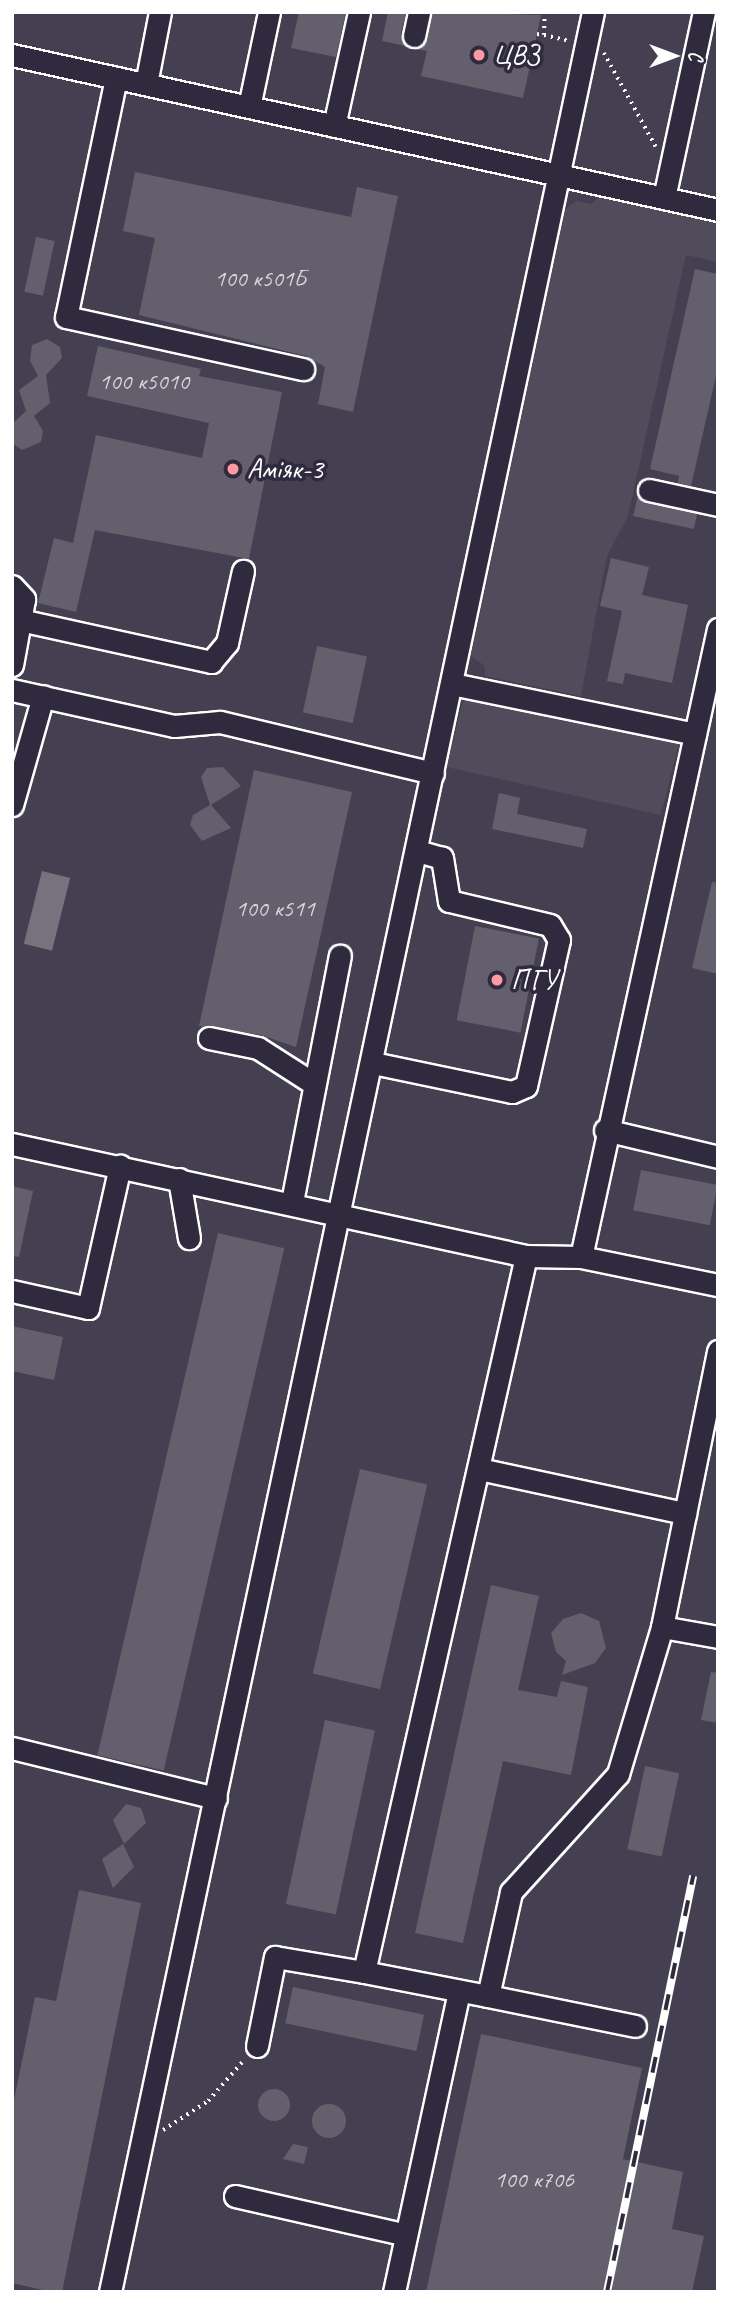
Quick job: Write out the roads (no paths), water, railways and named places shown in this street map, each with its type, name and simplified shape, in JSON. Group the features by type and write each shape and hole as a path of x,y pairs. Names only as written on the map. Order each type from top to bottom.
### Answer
{"lane":[{"path":"146,85 160,12"},
{"path":"248,107 269,12"},
{"path":"334,125 359,12"},
{"path":"414,36 419,12"},
{"path":"110,2292 342,1213 556,174 593,12"},
{"path":"664,198 704,12"},
{"path":"12,55 718,210"},
{"path":"117,78 66,317 303,369"},
{"path":"649,490 718,505"},
{"path":"20,620 211,662 227,642 243,571"},
{"path":"12,586 24,598 12,665"},
{"path":"581,1257 605,1130 718,629"},
{"path":"452,684 695,734"},
{"path":"12,690 174,726 220,722 433,773"},
{"path":"12,805 43,696"},
{"path":"373,1063 512,1092 526,1086 559,940 550,925 449,901 443,858 416,851"},
{"path":"292,1202 340,957"},
{"path":"209,1038 258,1048 314,1084"},
{"path":"605,1130 718,1157"},
{"path":"12,1144 292,1202 526,1256 581,1257 718,1285"},
{"path":"12,1291 88,1308 120,1166"},
{"path":"179,1179 189,1238"},
{"path":"363,1972 526,1256"},
{"path":"488,1996 511,1892 618,1774 662,1627 718,1351"},
{"path":"479,1469 685,1513"},
{"path":"662,1627 718,1637"},
{"path":"12,1748 216,1798"},
{"path":"257,2046 275,1957 635,2026"},
{"path":"394,2292 459,1991"},
{"path":"235,2196 406,2235"}],"railway":[{"path":"607,2292 693,1876"}],"place":[{"name":"ЦВЗ","path":"479,55"},
{"name":"Аміяк-3","path":"233,469"},
{"name":"ПГУ","path":"497,980"}]}
